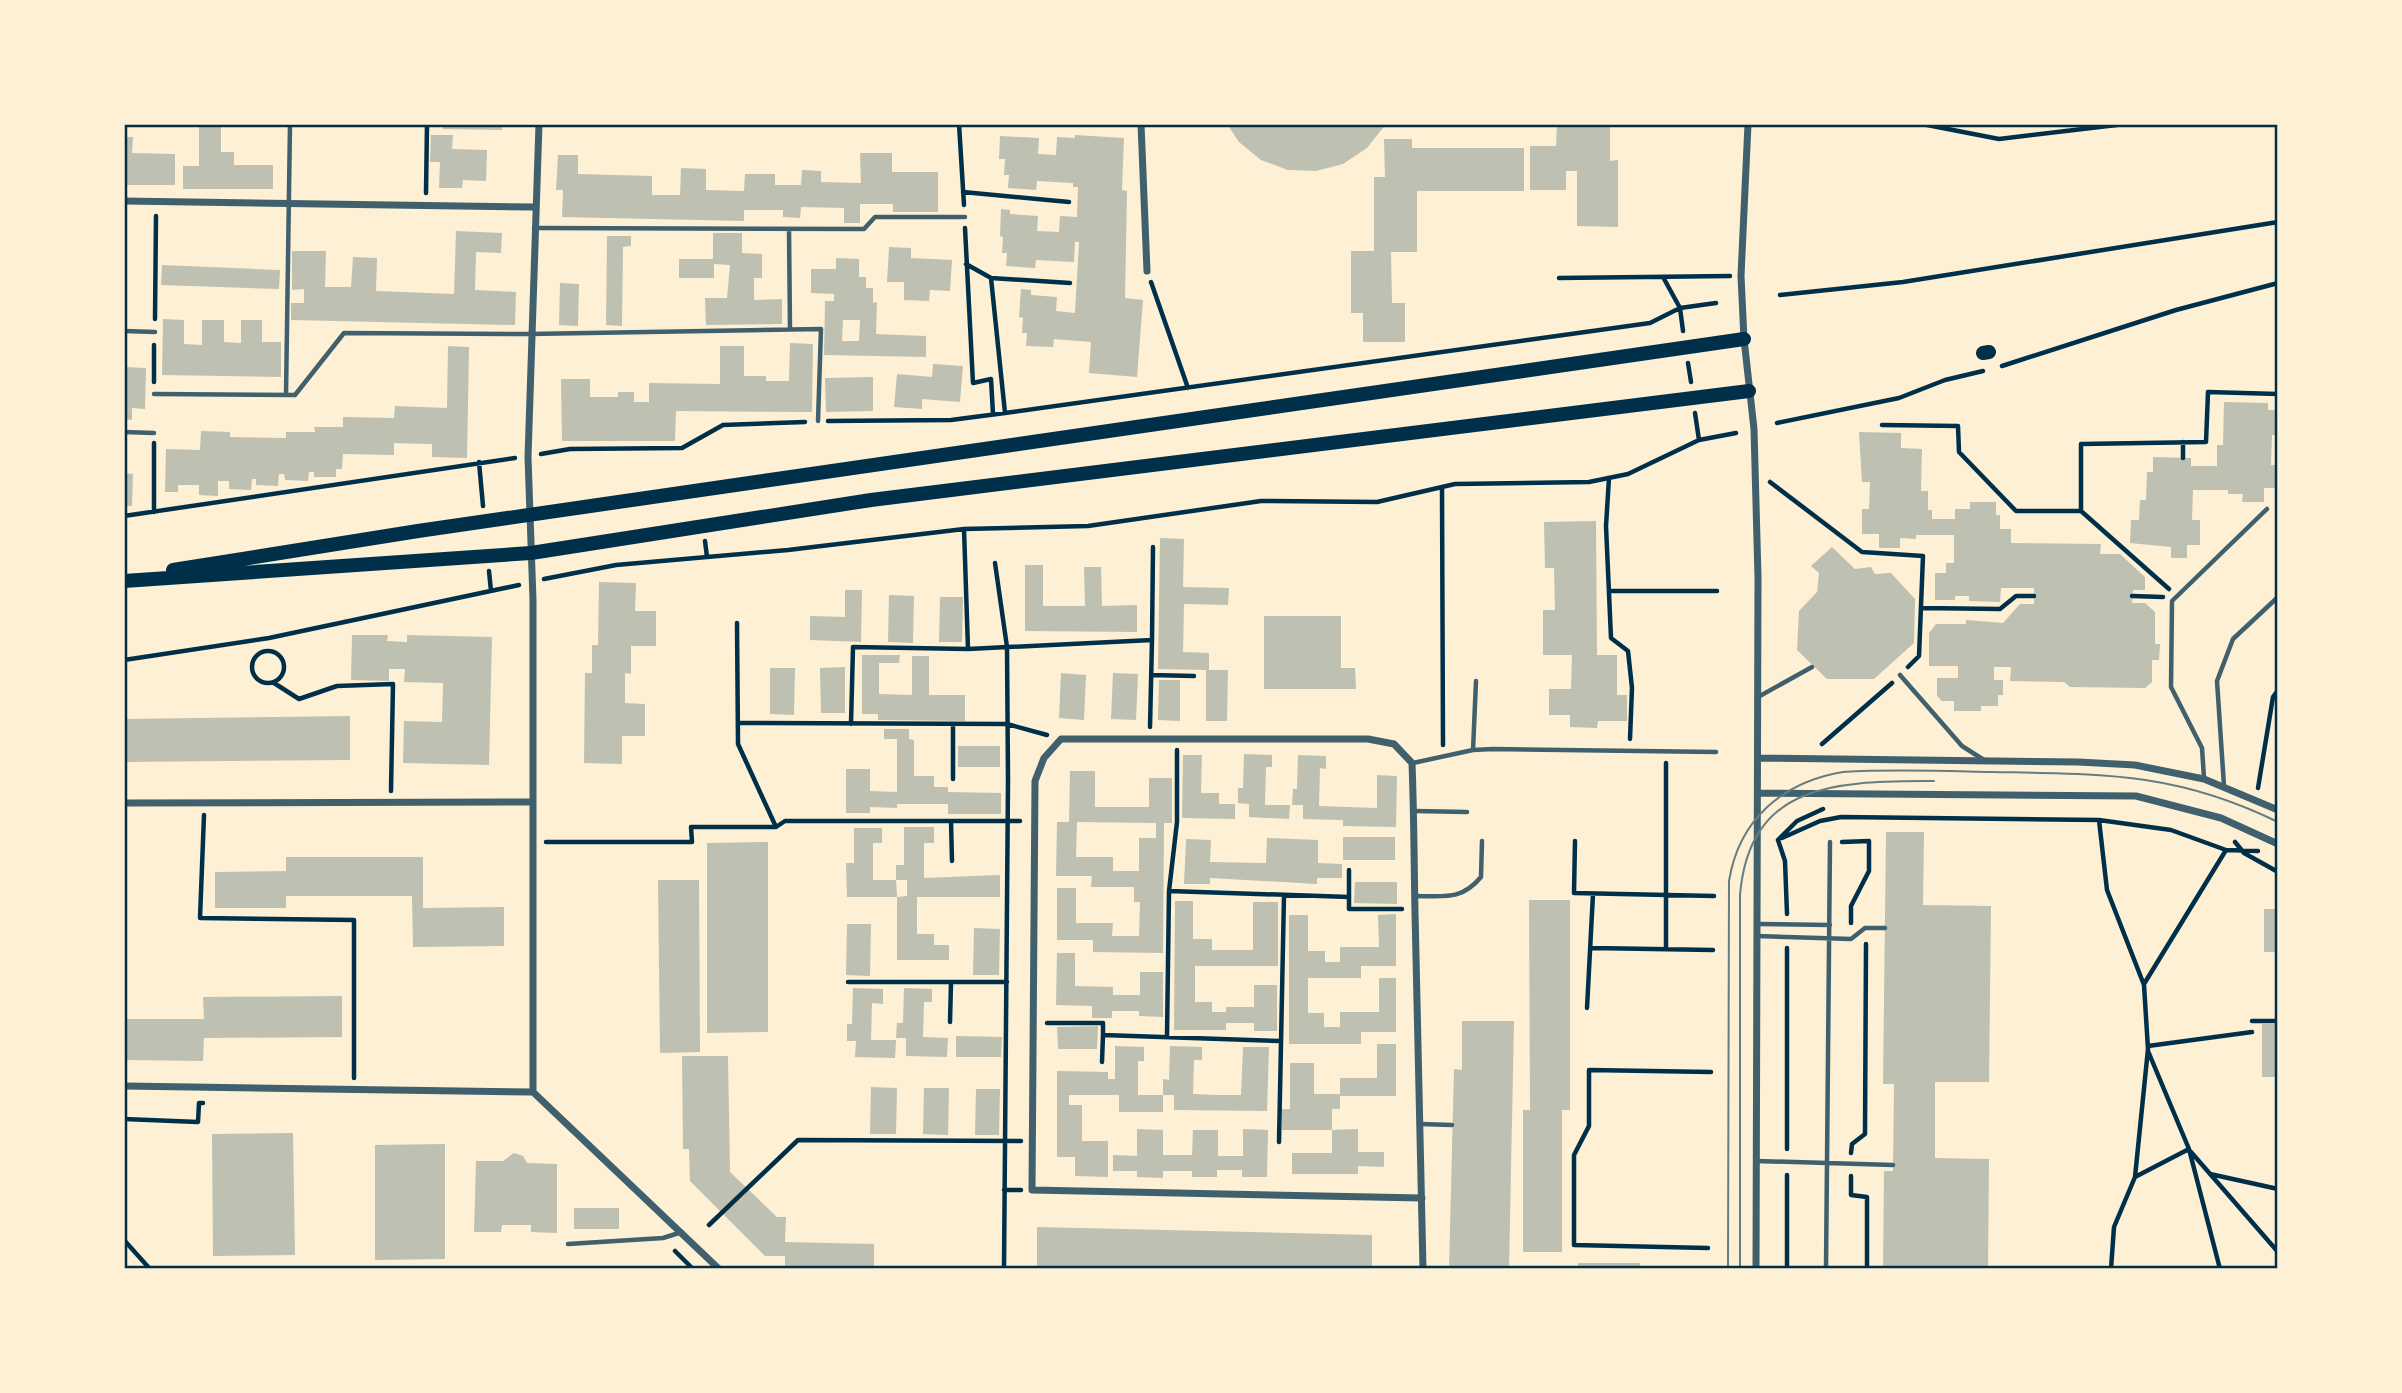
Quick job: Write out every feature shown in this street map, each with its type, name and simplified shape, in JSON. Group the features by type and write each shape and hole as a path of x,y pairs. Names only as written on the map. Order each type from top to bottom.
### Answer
{"main road":[{"path":"124,579 528,516 1744,339"},
{"path":"124,579 531,554 871,500 1749,391"}],"street":[{"path":"533,1091 532,582 528,457 533,207 538,124"},
{"path":"1141,124 1147,271"},
{"path":"1748,124 1741,276 1756,470 1759,758 1756,1269"},
{"path":"124,201 533,207"},
{"path":"1422,1198 1032,1191 1035,781 1044,758 1061,739 1368,739 1394,744 1412,763 1414,811 1415,909 1422,1198 1423,1269"},
{"path":"1759,758 2135,765 2204,779 2278,810"},
{"path":"1759,793 2136,796 2221,818 2278,844"},
{"path":"124,803 531,802"},
{"path":"124,1086 533,1091 719,1269"}],"lane":[{"path":"286,395 290,124"},
{"path":"533,228 864,229 875,217 965,217"},
{"path":"789,229 790,329"},
{"path":"154,394 295,395 344,333 530,334 821,329 818,421"},
{"path":"124,331 155,331"},
{"path":"124,432 154,433"},
{"path":"2204,779 2206,771 2202,748 2171,687 2172,601 2267,509"},
{"path":"2224,786 2217,681 2233,639 2278,597"},
{"path":"1758,697 1812,667"},
{"path":"1900,676 1962,746 1984,761"},
{"path":"1473,750 1476,681"},
{"path":"1412,763 1473,750 1716,752"},
{"path":"1414,811 1467,811"},
{"path":"1415,896 1454,896 1469,891 1481,877 1482,841"},
{"path":"1826,1269 1830,842"},
{"path":"1756,924 1830,925"},
{"path":"1756,936 1851,939 1865,928 1885,928"},
{"path":"1420,1124 1452,1125"},
{"path":"1756,1161 1893,1165"},
{"path":"568,1244 663,1238 682,1232"}],"path":[{"path":"426,204 427,124"},
{"path":"958,124 973,383 990,379 993,414"},
{"path":"1922,124 1998,139 2125,124"},
{"path":"963,191 1069,202"},
{"path":"154,394 157,201"},
{"path":"1780,295 1903,282 2278,222"},
{"path":"966,264 991,278 1070,283"},
{"path":"1147,271 1188,388"},
{"path":"1559,278 1741,276"},
{"path":"1663,277 1680,308 1685,341"},
{"path":"991,278 1006,413"},
{"path":"1777,423 1899,398 1945,380 2009,364 2176,310 2278,283"},
{"path":"124,516 570,449 682,448 723,425 951,420 1006,413 1650,323 1680,308 1716,303"},
{"path":"1687,359 1691,383"},
{"path":"2081,511 2081,444 2206,442 2208,392 2278,394"},
{"path":"1695,413 1699,440"},
{"path":"1882,425 1958,426 1959,452 2016,511 2081,511 2178,597"},
{"path":"154,433 154,512"},
{"path":"124,660 269,638 616,565 964,528 1088,526 1261,501 1377,502 1455,484 1589,482 1628,474 1699,440 1736,433"},
{"path":"2183,442 2183,458"},
{"path":"478,462 483,507"},
{"path":"1756,470 1862,552 1923,556 1919,656 1818,748"},
{"path":"1609,478 1606,526 1611,638 1628,651 1632,688 1630,751"},
{"path":"1442,487 1443,756"},
{"path":"964,528 968,649"},
{"path":"705,540 707,557"},
{"path":"1150,739 1153,547"},
{"path":"995,563 1006,647 1007,724 1004,1269"},
{"path":"489,574 491,591"},
{"path":"1609,591 1717,591"},
{"path":"1921,608 2000,610 2016,596 2034,596"},
{"path":"2133,596 2178,597"},
{"path":"737,622 737,744 776,827"},
{"path":"269,638 269,650"},
{"path":"852,724 853,647 968,649 1152,640"},
{"path":"274,683 282,676 284,665 279,655 269,650 258,654 251,663 253,675 262,683 274,683 299,699 337,686 393,684 391,803"},
{"path":"1151,676 1194,676"},
{"path":"2258,793 2273,697 2278,690"},
{"path":"738,723 1007,724 1061,739"},
{"path":"953,724 953,779"},
{"path":"1167,1036 1169,891 1177,822 1177,739"},
{"path":"1666,752 1666,949"},
{"path":"204,804 200,918 354,920 354,1089"},
{"path":"1778,840 1797,821 1827,807"},
{"path":"1816,812 1820,821"},
{"path":"1778,840 1820,821 1840,817 2099,820 2171,830 2226,850 2244,853 2267,852"},
{"path":"2099,820 2107,890 2144,985 2148,1048 2134,1177 2115,1227 2111,1269"},
{"path":"531,842 691,842 691,827 776,827 785,821 1035,821"},
{"path":"951,821 952,861"},
{"path":"2228,833 2244,853 2278,872"},
{"path":"1778,840 1785,861 1787,924"},
{"path":"1575,841 1574,893 1714,896"},
{"path":"1830,842 1869,841 1869,872 1851,906 1851,939 1866,938 1865,1134 1852,1144 1851,1163 1852,1195 1867,1196 1867,1269"},
{"path":"2144,985 2226,850"},
{"path":"1349,870 1349,909 1415,909"},
{"path":"1169,891 1349,897"},
{"path":"1587,1008 1593,894"},
{"path":"1279,1142 1284,895"},
{"path":"1787,937 1787,1269"},
{"path":"1592,948 1713,950"},
{"path":"848,982 1007,982"},
{"path":"950,1023 951,983"},
{"path":"2252,1021 2278,1021"},
{"path":"1032,1023 1103,1023 1102,1062"},
{"path":"2148,1048 2252,1032"},
{"path":"1103,1035 1280,1041"},
{"path":"2148,1048 2189,1149 2220,1269"},
{"path":"1707,1248 1574,1245 1574,1155 1589,1126 1589,1070 1711,1072"},
{"path":"124,1119 198,1122 199,1103 213,1102"},
{"path":"709,1224 798,1140 1032,1141"},
{"path":"2189,1149 2278,1252"},
{"path":"2134,1177 2189,1149"},
{"path":"2210,1174 2278,1189"},
{"path":"663,1238 693,1269"},
{"path":"124,1240 150,1269"}],"building":[{"path":"443,124 502,124 502,130 443,129"},
{"path":"1227,124 1386,124 1367,148 1343,164 1316,171 1288,170 1261,160 1239,142"},
{"path":"1557,124 1610,126 1610,161 1618,160 1618,227 1577,226 1577,171 1566,171 1566,190 1530,190 1530,146 1556,146"},
{"path":"199,125 221,125 221,152 234,152 234,165 273,165 273,189 183,189 183,166 199,166"},
{"path":"431,135 453,135 452,149 487,150 486,181 463,180 462,188 439,188 440,162 430,162"},
{"path":"1075,135 1124,138 1122,190 1127,191 1125,298 1143,300 1137,377 1089,373 1091,342 1054,339 1053,347 1026,346 1027,333 1022,333 1023,318 1019,317 1021,289 1031,290 1031,295 1057,297 1056,311 1075,313 1079,242 1075,242 1074,262 1036,260 1035,268 1006,266 1007,253 1002,253 1003,237 1000,236 1001,209 1010,210 1010,214 1038,216 1037,231 1059,232 1060,216 1077,217 1078,187 1073,187 1073,183 1037,181 1036,190 1008,188 1009,175 1004,175 1005,159 999,159 1000,136 1039,138 1038,154 1056,155 1057,137 1075,138"},
{"path":"124,137 133,137 132,153 175,154 175,185 126,185"},
{"path":"1384,139 1412,139 1412,148 1524,148 1524,191 1417,191 1417,252 1391,252 1392,303 1405,303 1405,342 1363,342 1363,313 1351,313 1351,251 1374,251 1374,177 1385,177"},
{"path":"860,153 892,153 892,172 938,172 938,212 893,212 893,204 860,204 860,223 844,223 844,208 801,207 800,218 783,217 783,210 744,210 744,221 562,217 563,190 556,190 558,155 578,155 578,174 652,176 652,195 680,195 681,168 706,169 706,190 744,191 745,174 775,174 775,185 801,185 802,170 821,171 821,182 861,183"},
{"path":"456,231 502,233 501,253 476,252 475,290 516,292 515,325 291,320 291,303 304,303 304,289 292,290 292,251 326,251 325,287 351,287 353,257 377,258 376,291 454,294"},
{"path":"713,233 742,233 742,253 762,254 762,278 754,278 754,300 782,299 782,324 706,325 705,298 727,298 730,265 714,264 714,278 679,278 679,259 713,259"},
{"path":"607,236 631,236 631,246 623,247 622,326 606,325"},
{"path":"889,247 911,248 911,258 952,260 950,291 930,290 929,301 904,300 904,282 887,282"},
{"path":"836,258 859,259 859,277 866,277 866,288 873,288 873,303 877,302 876,334 926,336 926,357 824,355 825,301 834,301 834,294 811,293 811,269 836,269","holes":["843,320 860,320 859,341 842,341"]},
{"path":"162,265 280,270 279,289 161,285"},
{"path":"560,283 579,284 578,326 559,325"},
{"path":"163,319 184,320 184,344 202,345 202,320 224,320 224,342 241,343 241,320 262,320 262,342 281,342 281,377 162,375"},
{"path":"790,343 813,344 812,412 676,411 675,441 562,441 561,379 590,379 590,397 618,397 618,392 634,392 634,402 649,402 649,383 720,384 720,346 744,346 744,376 766,376 766,381 789,381"},
{"path":"448,346 469,347 467,458 432,457 432,444 394,443 394,455 343,454 342,469 336,469 336,477 314,477 314,472 309,472 308,481 285,480 284,474 279,474 278,486 256,485 256,479 252,479 251,490 229,489 229,481 218,481 218,496 199,495 199,485 178,485 178,492 165,492 166,449 200,450 201,431 230,432 230,437 286,438 286,432 315,432 314,427 343,427 343,417 394,418 395,406 447,408"},
{"path":"933,364 963,366 960,402 922,399 922,409 894,407 897,374 932,377"},
{"path":"124,367 146,368 145,409 132,408 132,420 124,419"},
{"path":"873,377 873,411 826,412 825,378"},
{"path":"2224,402 2268,403 2268,410 2278,410 2278,435 2272,435 2271,465 2278,465 2278,488 2264,488 2264,502 2242,502 2243,494 2228,494 2228,490 2193,490 2192,520 2200,520 2200,545 2187,545 2187,558 2171,558 2171,547 2130,543 2131,520 2139,520 2140,500 2146,500 2147,472 2153,472 2153,457 2191,458 2191,466 2217,466 2217,445 2223,445"},
{"path":"1859,432 1901,433 1901,448 1922,449 1921,491 1928,491 1928,510 1932,510 1932,519 1955,519 1955,509 1970,509 1970,502 1996,502 2000,529 2011,529 2011,543 2101,544 2100,554 2120,554 2145,577 2145,590 2133,590 2132,603 2145,603 2155,612 2155,644 2160,644 2159,660 2152,660 2152,682 2145,688 2070,687 2064,682 2010,681 2011,667 1994,667 1994,680 2003,680 2003,695 1998,695 1998,706 1981,706 1981,711 1954,711 1954,701 1942,701 1937,696 1937,678 1958,678 1958,666 1929,666 1929,633 1936,624 1966,624 1966,620 2003,623 2020,604 2034,604 2034,588 2001,588 2000,602 1969,601 1969,596 1955,596 1955,600 1935,600 1935,573 1946,573 1946,563 1954,563 1954,535 1916,535 1916,539 1900,538 1900,548 1879,548 1879,534 1862,534 1862,509 1869,509 1870,482 1862,482"},
{"path":"124,473 133,474 132,506 124,506"},
{"path":"1596,521 1597,655 1617,655 1617,695 1627,695 1627,721 1598,721 1597,728 1570,727 1570,715 1549,715 1549,689 1571,689 1572,655 1543,655 1543,610 1555,610 1554,568 1545,568 1544,522"},
{"path":"1160,538 1184,539 1183,587 1229,588 1228,605 1184,604 1183,652 1209,653 1209,670 1228,670 1227,721 1206,721 1206,670 1158,669"},
{"path":"1832,547 1855,569 1871,567 1875,574 1891,573 1915,599 1914,643 1874,679 1827,679 1797,650 1799,611 1817,592 1819,573 1811,566"},
{"path":"1025,565 1043,565 1043,606 1085,606 1084,567 1101,567 1102,606 1137,605 1137,632 1025,631"},
{"path":"599,582 636,583 635,611 656,611 656,646 631,646 631,674 625,673 625,703 645,704 645,736 622,736 622,764 584,763 585,673 592,673 592,645 598,645"},
{"path":"845,590 862,590 861,642 810,640 810,616 845,617"},
{"path":"889,595 914,596 913,643 888,642"},
{"path":"940,597 963,597 962,642 939,642"},
{"path":"1264,616 1341,616 1341,668 1355,668 1356,689 1264,689"},
{"path":"352,635 388,635 387,641 407,642 407,635 492,637 489,765 403,763 404,721 442,722 443,683 404,682 405,669 389,669 389,681 351,680"},
{"path":"862,655 900,655 899,663 879,663 879,694 912,695 912,656 929,656 929,695 965,695 965,721 878,720 878,714 862,714"},
{"path":"845,667 845,713 821,713 820,668"},
{"path":"770,668 795,668 794,715 770,714"},
{"path":"1061,673 1086,675 1084,720 1059,718"},
{"path":"1113,673 1138,674 1136,720 1111,719"},
{"path":"1159,680 1180,680 1180,721 1158,720"},
{"path":"350,716 350,760 124,762 124,719"},
{"path":"884,729 909,729 909,739 914,740 914,776 934,776 934,787 948,787 948,792 1001,793 1001,814 948,814 948,804 897,804 897,808 870,807 870,813 846,813 846,769 870,769 870,791 897,792 897,739 884,739"},
{"path":"958,746 1000,746 1000,767 958,767"},
{"path":"1244,754 1272,755 1272,767 1266,767 1265,805 1290,805 1289,819 1249,817 1249,804 1238,803 1238,788 1243,788"},
{"path":"1183,755 1202,755 1201,793 1219,793 1219,804 1235,804 1235,819 1182,818"},
{"path":"1298,755 1326,756 1326,769 1320,768 1319,806 1377,808 1377,775 1397,776 1396,827 1343,826 1343,820 1303,819 1303,805 1292,805 1293,789 1297,789"},
{"path":"1070,771 1095,771 1095,807 1149,807 1149,778 1172,778 1172,823 1164,823 1163,953 1093,952 1093,940 1057,940 1057,888 1076,888 1076,923 1113,923 1112,936 1139,936 1140,902 1134,902 1134,887 1091,887 1092,876 1056,876 1057,822 1069,822","holes":["1077,822 1156,823 1156,838 1139,838 1139,871 1113,871 1113,857 1076,857"]},
{"path":"904,827 934,827 934,843 924,843 924,878 1000,875 1000,897 917,897 917,934 934,934 934,945 949,945 949,960 897,960 897,897 907,896 907,880 896,880 896,865 904,865"},
{"path":"854,828 882,828 882,843 873,843 873,880 896,880 897,897 847,897 846,863 854,863"},
{"path":"1886,832 1924,832 1923,905 1991,906 1989,1082 1935,1082 1935,1158 1989,1159 1988,1269 1883,1269 1884,1171 1893,1171 1894,1084 1883,1084"},
{"path":"1343,837 1395,837 1395,860 1343,860"},
{"path":"1267,838 1318,840 1318,863 1342,864 1342,878 1317,878 1317,884 1210,878 1210,884 1184,884 1186,839 1211,840 1210,862 1266,863"},
{"path":"768,842 768,1032 707,1033 707,843"},
{"path":"286,857 423,857 423,908 504,907 504,946 413,947 412,896 286,896 286,908 215,908 215,872 286,871"},
{"path":"658,880 699,880 700,1052 660,1053"},
{"path":"1355,882 1397,882 1397,904 1354,903"},
{"path":"1529,900 1570,900 1570,1110 1562,1110 1562,1252 1523,1252 1523,1110 1530,1110"},
{"path":"1175,901 1193,901 1193,939 1212,939 1212,950 1253,950 1253,902 1278,902 1278,966 1195,966 1195,1002 1212,1002 1212,1012 1226,1012 1226,1007 1254,1007 1254,985 1277,985 1277,1031 1254,1031 1254,1023 1226,1023 1226,1030 1174,1030"},
{"path":"2264,909 2278,909 2278,952 2264,952"},
{"path":"1396,914 1396,966 1361,966 1361,978 1308,978 1308,1013 1324,1013 1324,1027 1340,1027 1340,1012 1379,1012 1379,978 1396,978 1396,1032 1361,1032 1361,1044 1289,1044 1289,915 1308,915 1308,951 1325,951 1325,962 1340,962 1340,947 1379,947 1378,915"},
{"path":"847,924 871,924 870,976 846,975"},
{"path":"974,928 1000,929 999,975 973,975"},
{"path":"1057,953 1075,953 1075,986 1113,987 1113,995 1140,995 1140,972 1163,972 1163,1017 1139,1016 1139,1011 1112,1011 1112,1018 1092,1018 1092,1006 1056,1005"},
{"path":"853,988 883,989 883,1004 872,1003 871,1040 896,1040 895,1058 855,1057 856,1041 847,1041 847,1024 852,1024"},
{"path":"904,988 932,989 932,1002 924,1002 923,1037 948,1038 947,1057 906,1056 906,1038 896,1038 897,1023 903,1023"},
{"path":"342,996 342,1037 204,1038 203,1061 124,1060 124,1019 204,1019 203,997"},
{"path":"1462,1021 1514,1021 1509,1269 1449,1269 1454,1069 1462,1070"},
{"path":"2262,1024 2278,1024 2278,1077 2262,1077"},
{"path":"1098,1026 1097,1049 1058,1049 1057,1027"},
{"path":"956,1036 1002,1037 1001,1057 956,1057"},
{"path":"1377,1044 1396,1044 1396,1096 1340,1096 1340,1109 1332,1109 1332,1130 1282,1130 1282,1109 1290,1109 1290,1063 1314,1063 1314,1094 1340,1094 1340,1078 1377,1078"},
{"path":"1115,1046 1144,1047 1144,1061 1138,1061 1138,1095 1163,1095 1163,1112 1119,1112 1119,1095 1069,1095 1069,1105 1082,1105 1082,1141 1108,1141 1108,1177 1075,1176 1075,1157 1057,1157 1057,1071 1108,1072 1108,1079 1115,1079"},
{"path":"1170,1046 1202,1047 1202,1060 1194,1060 1193,1094 1218,1095 1241,1095 1243,1047 1269,1047 1267,1111 1174,1110 1174,1095 1163,1095 1163,1079 1169,1080"},
{"path":"682,1056 728,1056 730,1172 777,1217 786,1217 785,1242 874,1244 874,1269 785,1269 785,1256 765,1256 690,1181 689,1149 683,1149"},
{"path":"871,1087 897,1088 896,1134 870,1134"},
{"path":"924,1088 949,1088 948,1135 923,1134"},
{"path":"976,1089 1000,1089 999,1135 975,1135"},
{"path":"1137,1129 1163,1130 1163,1155 1192,1155 1193,1130 1218,1130 1218,1156 1243,1156 1243,1129 1268,1130 1267,1177 1242,1177 1242,1170 1217,1170 1217,1177 1192,1177 1192,1171 1163,1171 1163,1178 1137,1177 1137,1171 1113,1171 1113,1155 1137,1156"},
{"path":"1358,1129 1358,1152 1384,1152 1384,1167 1358,1166 1358,1174 1292,1174 1292,1153 1332,1153 1332,1130"},
{"path":"293,1133 295,1255 213,1256 212,1134"},
{"path":"445,1144 445,1259 375,1260 375,1145"},
{"path":"514,1153 523,1156 527,1163 557,1164 557,1233 531,1232 531,1225 502,1225 501,1232 474,1232 476,1161 503,1161"},
{"path":"574,1208 619,1208 619,1229 574,1229"},
{"path":"1037,1227 1372,1235 1372,1269 1037,1269"},
{"path":"1578,1263 1640,1263 1640,1269 1578,1269"}],"tram line":[{"path":"1728,1269 1729,881 1734,859 1743,839 1767,807 1801,785 1843,772 1918,770 2070,774 2138,779 2172,785 2206,793 2278,822"},
{"path":"1740,1269 1740,895 1748,857 1762,828 1782,808 1807,794 1867,783 1934,781"}]}
